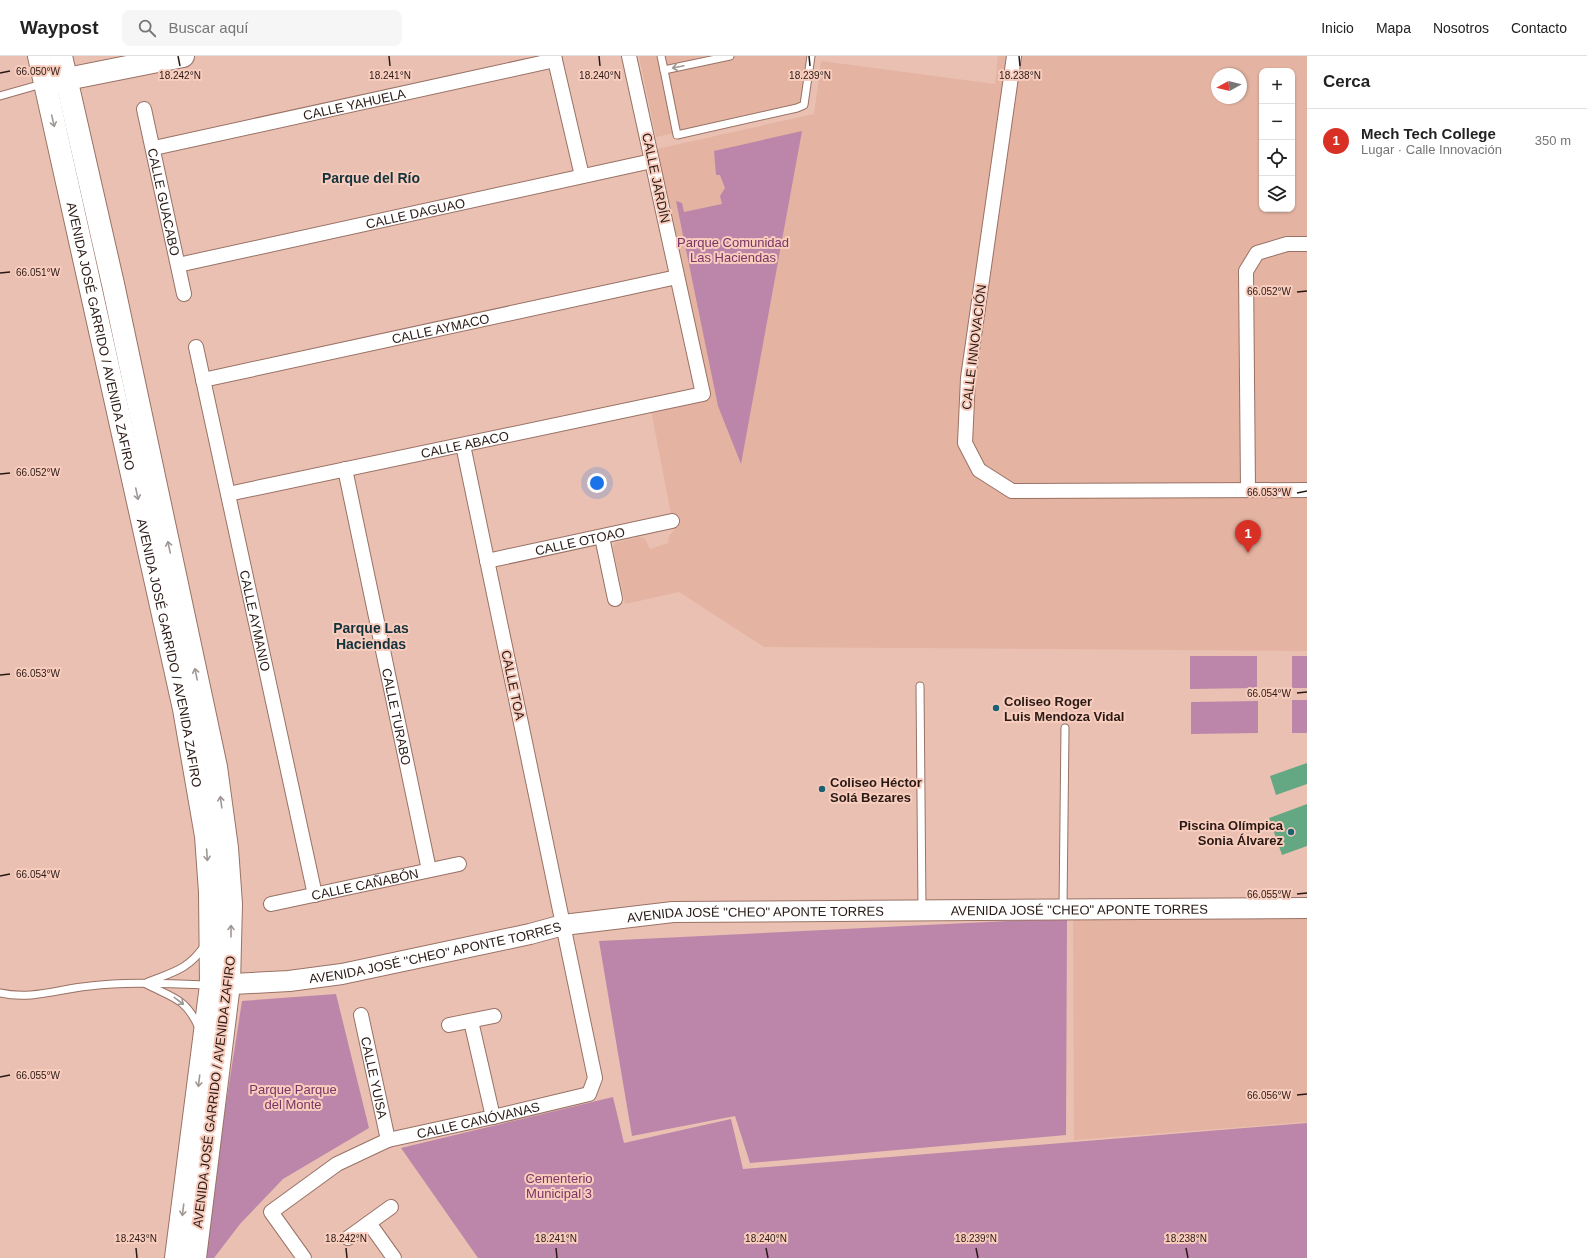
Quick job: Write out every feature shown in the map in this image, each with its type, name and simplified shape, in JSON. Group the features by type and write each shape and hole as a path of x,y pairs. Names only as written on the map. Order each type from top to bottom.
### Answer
{"main road":[{"name":"AVENIDA JOSÉ GARRIDO / AVENIDA ZAFIRO","path":"39,56 184,709 206,836 210,892 210,936 220,985 204,1042 176,1258"},
{"name":"AVENIDA JOSÉ GARRIDO / AVENIDA ZAFIRO","path":"61,56 114,292 216,767 227,848 231,904 220,985 195,1258"},
{"path":"45,83 183,56"}],"street":[{"name":"CALLE JARDÍN","path":"629,56 703,394"},
{"name":"CALLE INNOVACIÓN","path":"1014,56 968,378 965,443 979,470 1012,491 1307,490"},
{"name":"CALLE YAHUELA","path":"154,148 555,58 582,176"},
{"name":"CALLE GUACABO","path":"144,109 154,148 184,294"},
{"name":"CALLE DAGUAO","path":"178,265 652,161"},
{"path":"1248,489 1246,271 1257,253 1287,244 1307,244"},
{"name":"CALLE AYMACO","path":"203,380 677,277"},
{"name":"CALLE AYMANIO","path":"196,347 315,895"},
{"name":"CALLE ABACO","path":"228,494 703,394"},
{"name":"CALLE TOA","path":"463,445 563,925"},
{"name":"CALLE TURABO","path":"345,469 429,870"},
{"name":"CALLE OTOAO","path":"487,561 602,537 672,520"},
{"path":"602,537 615,599"},
{"name":"CALLE CAÑABÓN","path":"271,904 459,864"},
{"name":"AVENIDA JOSÉ \"CHEO\" APONTE TORRES","path":"220,985 289,981 342,974 530,934 563,925 673,912 1307,908"},
{"name":"CALLE CANÓVANAS","path":"304,1258 271,1212 337,1164 388,1140 589,1094 595,1078 563,925"},
{"name":"CALLE YUISA","path":"361,1015 388,1140"},
{"path":"449,1026 494,1016"},
{"path":"471,1021 493,1117"},
{"path":"348,1238 391,1206"},
{"path":"369,1223 394,1258"}],"lane":[{"path":"661,56 677,135 797,108 804,105 811,56"},
{"path":"664,70 730,56"},
{"path":"0,96 45,83"},
{"path":"920,686 922,911"},
{"path":"1063,910 1065,728"},
{"path":"144,983 174,973 187,966 198,955 210,936"},
{"path":"0,993 10,995 40,995 90,986 144,983 220,985"},
{"path":"144,983 175,997 189,1008 204,1042"}],"shaded area":[{"path":"639,56 813,56 805,105 656,137"},
{"path":"998,56 1307,56 1307,651 764,647 679,592 625,604 613,547 615,543 639,537 645,539 650,549 668,543 669,536 674,530 650,405 701,395 648,151 814,114 821,61 995,84"},
{"path":"1307,763 1307,784 1276,795 1270,776"},
{"name":"Piscina Olímpica Sonia Álvarez","path":"1307,804 1307,846 1282,855 1269,818"},
{"path":"1307,910 1307,1122 1074,1140 1073,911"}],"green space":[{"name":"Parque Comunidad Las Haciendas","path":"802,131 741,464 718,406 676,201 682,203 684,212 722,204 720,196 725,188 720,175 716,175 714,151"},
{"path":"1190,656 1257,656 1257,688 1190,689"},
{"path":"1292,656 1307,656 1307,688 1292,688"},
{"path":"1292,700 1307,700 1307,733 1292,733"},
{"path":"1258,701 1258,733 1191,734 1191,702"},
{"path":"1067,918 1066,1135 750,1163 735,1116 632,1136 599,941"},
{"name":"Parque Parque del Monte","path":"336,994 369,1128 283,1179 240,1224 214,1258 202,1258 242,1001"},
{"name":"Cementerio Municipal 3","path":"613,1097 624,1143 731,1119 743,1169 1307,1123 1307,1258 478,1258 401,1148"}],"place":[{"name":"Mech Tech College","path":"1248,553"},
{"name":"Coliseo Roger Luis Mendoza Vidal","path":"996,708"},
{"name":"Coliseo Héctor Solá Bezares","path":"822,789"},
{"name":"Piscina Olímpica Sonia Álvarez","path":"1291,832"}],"district":[{"name":"Parque del Río","path":"371,178"},
{"name":"Parque Las Haciendas","path":"371,636"}]}
